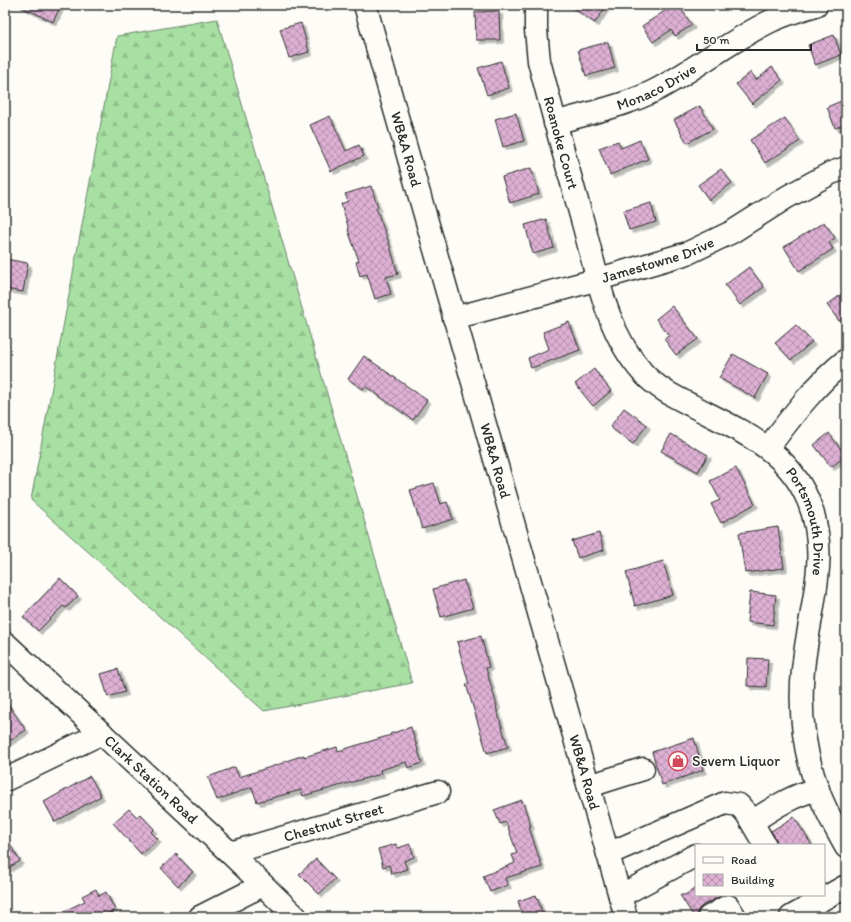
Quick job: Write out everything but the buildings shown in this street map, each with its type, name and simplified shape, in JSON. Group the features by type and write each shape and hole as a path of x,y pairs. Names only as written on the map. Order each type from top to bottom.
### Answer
{"street":[{"name":"WB&A Road","path":"365,5 626,917"},
{"name":"Roanoke Court","path":"536,5 536,30 539,61 599,279"},
{"name":"Monaco Drive","path":"555,122 626,102 655,91 773,20 816,5"},
{"name":"Jamestowne Drive","path":"454,318 599,279 688,253 732,232 787,197 831,173 846,168"},
{"name":"Portsmouth Drive","path":"599,279 610,319 618,337 628,354 644,373 662,390 750,436 768,448 794,476 808,499 815,519 819,566 803,668 802,714 805,740 818,789 829,815 846,847"},
{"path":"768,448 811,392 833,370 846,360"},
{"name":"Clark Station Road","path":"5,643 230,853 296,917"},
{"path":"5,780 102,733"},
{"path":"589,786 643,769"},
{"path":"752,822 781,803 803,793 818,789"},
{"name":"Chestnut Street","path":"230,853 438,792"},
{"path":"608,854 725,803 739,805 747,814 764,844"},
{"path":"620,896 695,856"},
{"path":"200,917 263,885"},
{"path":"825,895 846,886"},
{"path":"795,908 823,896"},
{"path":"709,917 728,906 735,917"}],"green space":[{"path":"217,19 412,683 264,711 31,500 117,36"}],"place":[{"name":"Severn Liquor","path":"678,761"}]}
